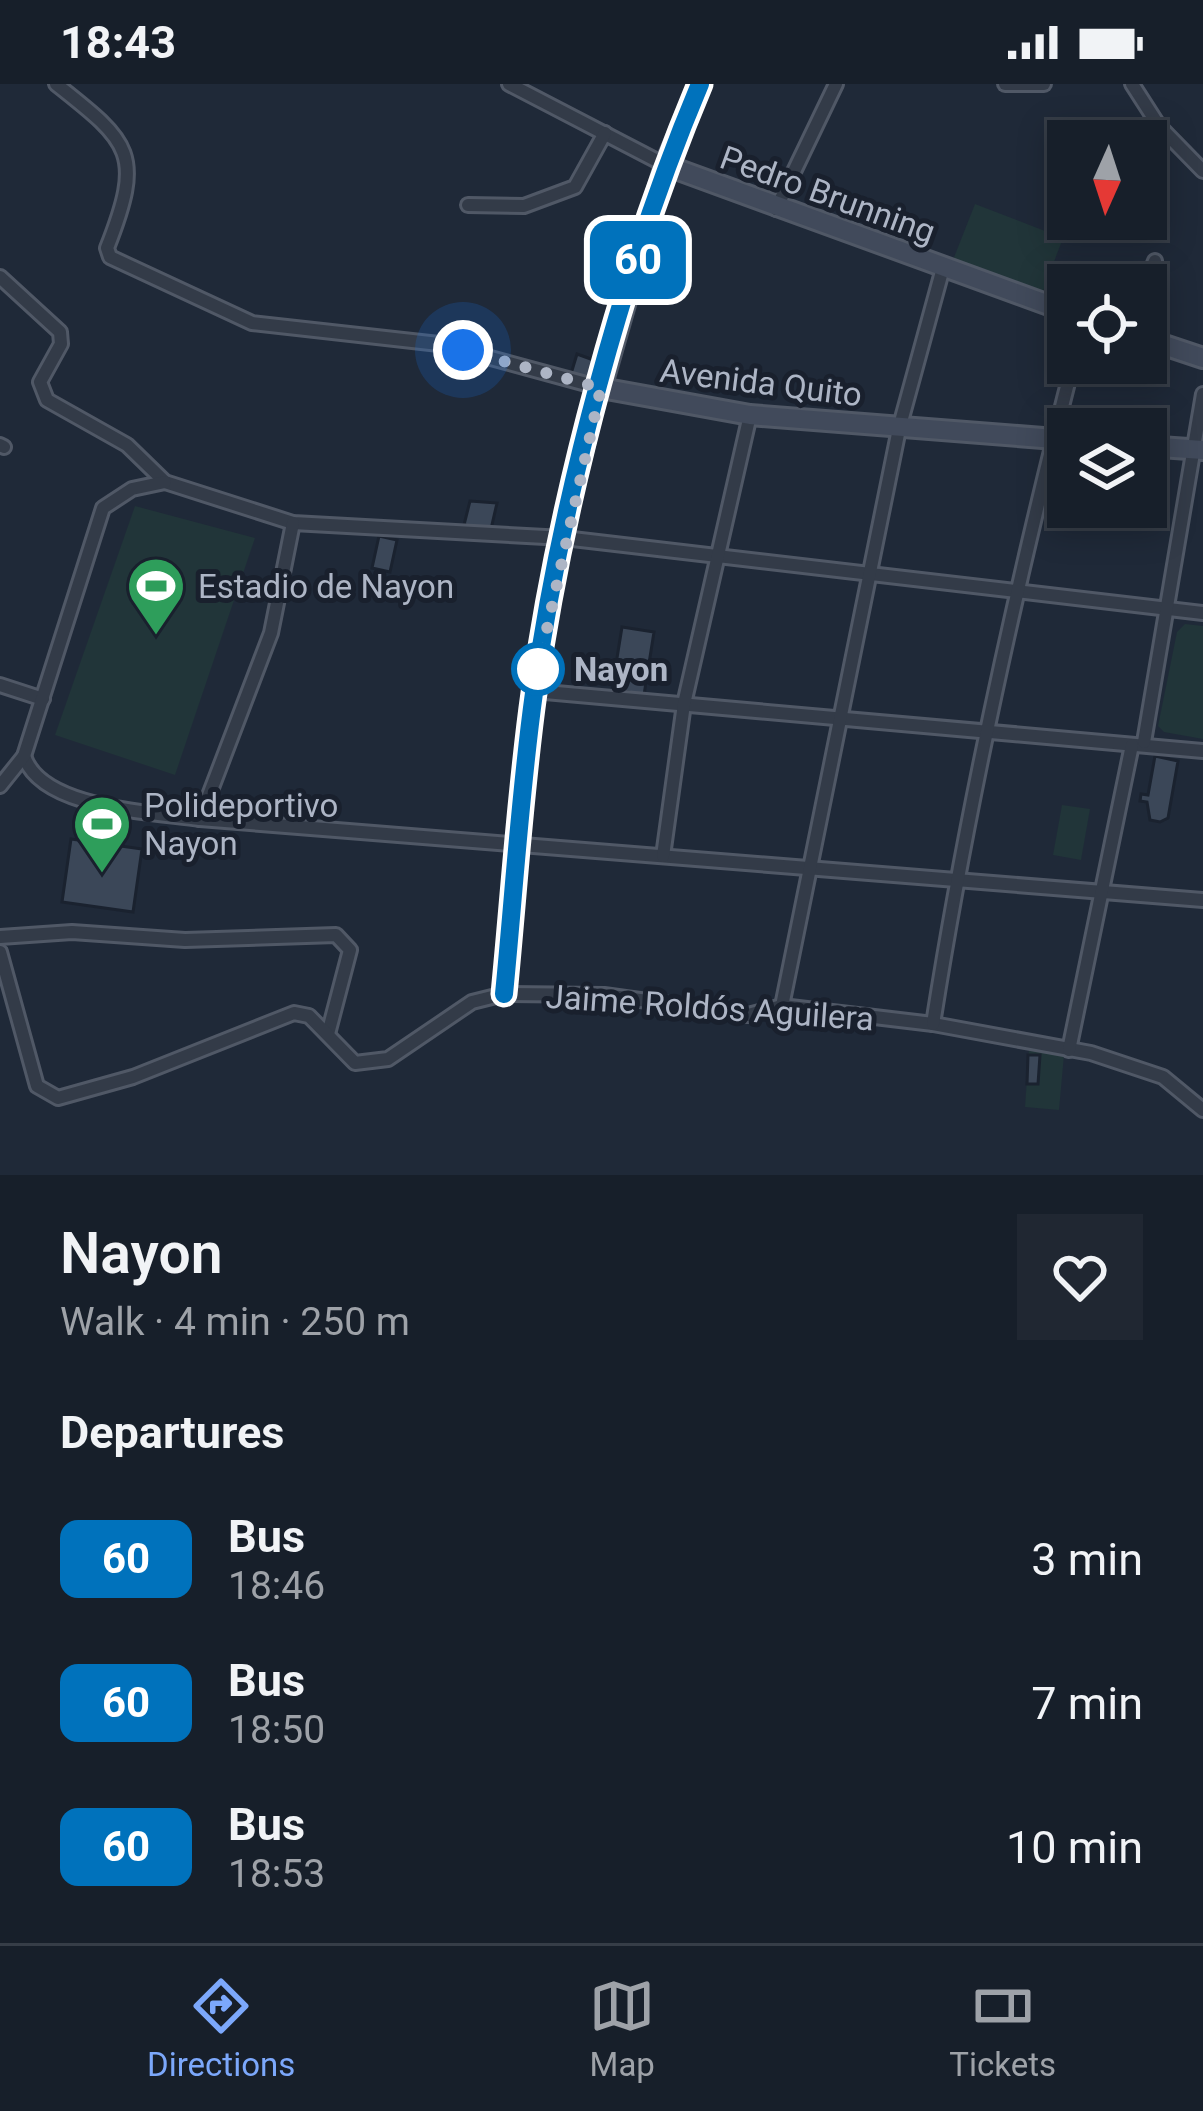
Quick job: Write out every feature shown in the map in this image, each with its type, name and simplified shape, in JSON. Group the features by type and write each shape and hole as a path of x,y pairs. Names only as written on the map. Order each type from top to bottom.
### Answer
{"street":[{"name":"Avenida Quito","path":"56,84 106,123 121,141 128,168 107,248 110,256 252,323 439,344 601,388 750,415 1047,439"},
{"name":"Pedro Brunning","path":"509,84 665,165 1047,305"},
{"path":"504,994 534,692 564,538 665,165 700,84"},
{"path":"776,209 836,84"},
{"path":"1005,84 1044,84"},
{"path":"1132,84 1168,136 1203,171"},
{"path":"468,205 517,207 575,187 604,133"},
{"path":"782,1006 836,721 899,429 944,268"},
{"path":"0,278 61,332 61,344 40,382 47,400 127,445 165,482 293,523 564,538 1016,587 1203,613"},
{"path":"1167,346 1203,358"},
{"path":"1069,1050 1168,608 1198,449 1203,394"},
{"path":"663,856 684,704 750,415"},
{"path":"1167,447 1198,449"},
{"path":"0,786 24,756 103,508 131,489 165,482"},
{"path":"933,1024 956,876 1016,587 1047,486"},
{"path":"200,819 271,633 293,523"},
{"path":"0,685 43,699"},
{"path":"534,692 1203,751"},
{"path":"24,756 35,780 48,788 119,807 200,819 956,876 1203,900"},
{"path":"0,938 72,932 185,940 341,937 350,950 348,966 328,1034"},
{"name":"Jaime Roldós Aguilera","path":"0,952 37,1085 45,1095 74,1097 113,1084 278,1016 309,1016 355,1063 375,1063 461,1008 504,994 604,995 748,1015 782,1006 933,1024 1069,1050 1149,1070 1197,1098 1203,1110"}],"green space":[{"path":"975,204 1047,232 1047,240 1062,240 1053,264 1047,264 1040,299 951,265"},
{"name":"Estadio de Nayon","path":"135,506 255,538 175,775 55,735"},
{"path":"1185,624 1203,626 1203,739 1164,732 1158,726 1177,632"},
{"path":"1062,805 1090,809 1081,860 1053,855"},
{"path":"1029,1049 1064,1055 1059,1110 1025,1107"}],"building":[{"path":"577,354 599,362 592,384 570,377"},
{"path":"470,501 497,503 491,529 464,525"},
{"path":"379,536 397,540 390,572 372,568"},
{"path":"622,627 654,632 644,695 612,689"},
{"path":"1155,756 1178,761 1168,818 1160,822 1150,820 1147,802 1140,801 1141,794 1148,795"},
{"name":"Polideportivo Nayon","path":"71,839 142,849 133,912 62,902"},
{"path":"1028,1055 1040,1055 1038,1084 1027,1084"}],"bus line":[{"name":"60","path":"504,994 534,692 564,538 604,374 665,165 700,84"}],"place":[{"name":"Estadio de Nayon","path":"156,637"},
{"name":"Nayon","path":"538,669"},
{"name":"Polideportivo Nayon","path":"102,875"}],"route":[{"path":"463,350 601,388 538,669"}]}
